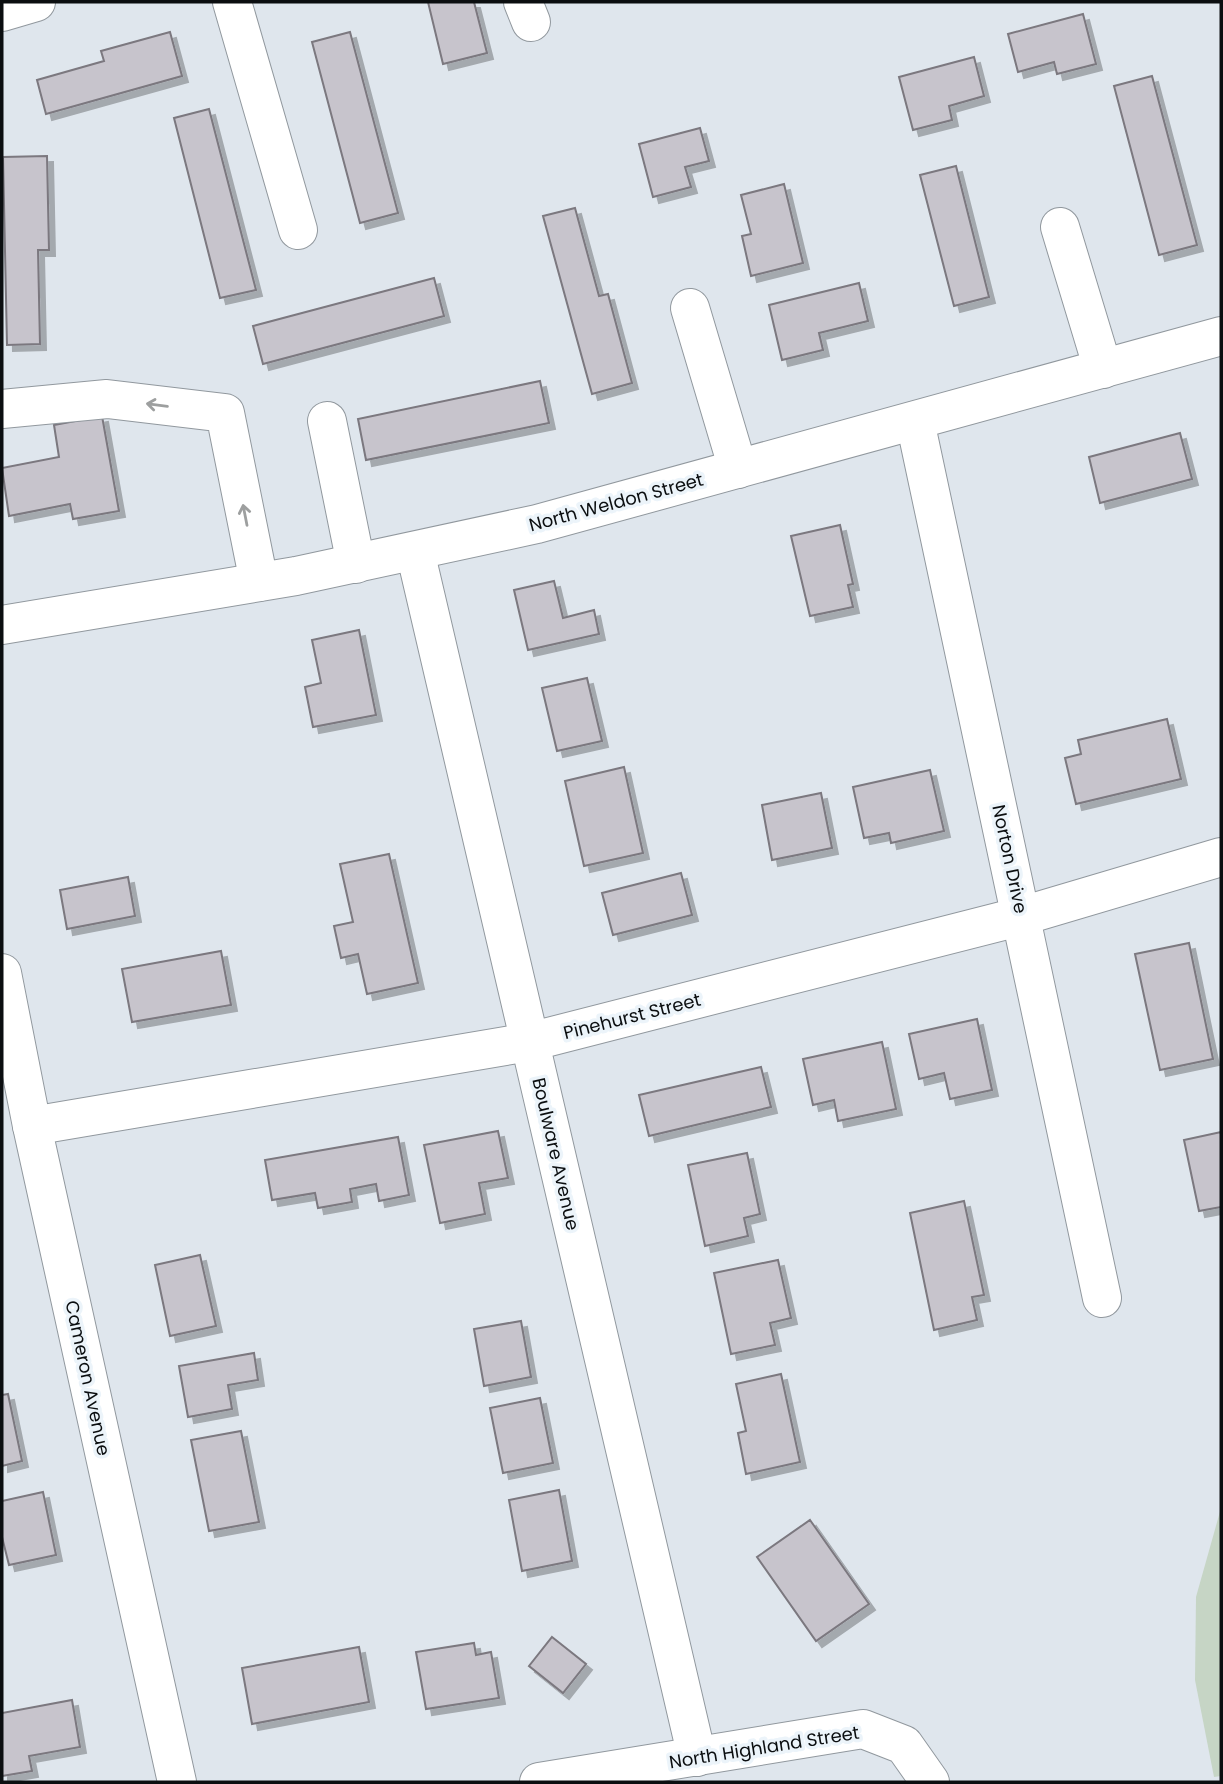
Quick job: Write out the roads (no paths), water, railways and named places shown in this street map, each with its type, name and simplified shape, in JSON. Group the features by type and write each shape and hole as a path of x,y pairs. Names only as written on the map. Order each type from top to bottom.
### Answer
{"street":[{"path":"2,12 36,2"},
{"path":"232,2 298,230"},
{"path":"1060,227 1103,369"},
{"path":"690,308 738,469"},
{"name":"North Weldon Street","path":"2,625 356,564 537,524 1221,335"},
{"path":"2,409 107,399 225,412 259,582"},
{"path":"327,421 356,564"},
{"name":"Norton Drive","path":"915,421 1102,1298"},
{"name":"Boulware Avenue","path":"415,551 697,1757"},
{"name":"Pinehurst Street","path":"33,1126 529,1042 1022,916 1221,857"},
{"name":"Cameron Avenue","path":"2,973 177,1782"},
{"name":"North Highland Street","path":"539,1782 863,1729 904,1745 929,1782"}]}
